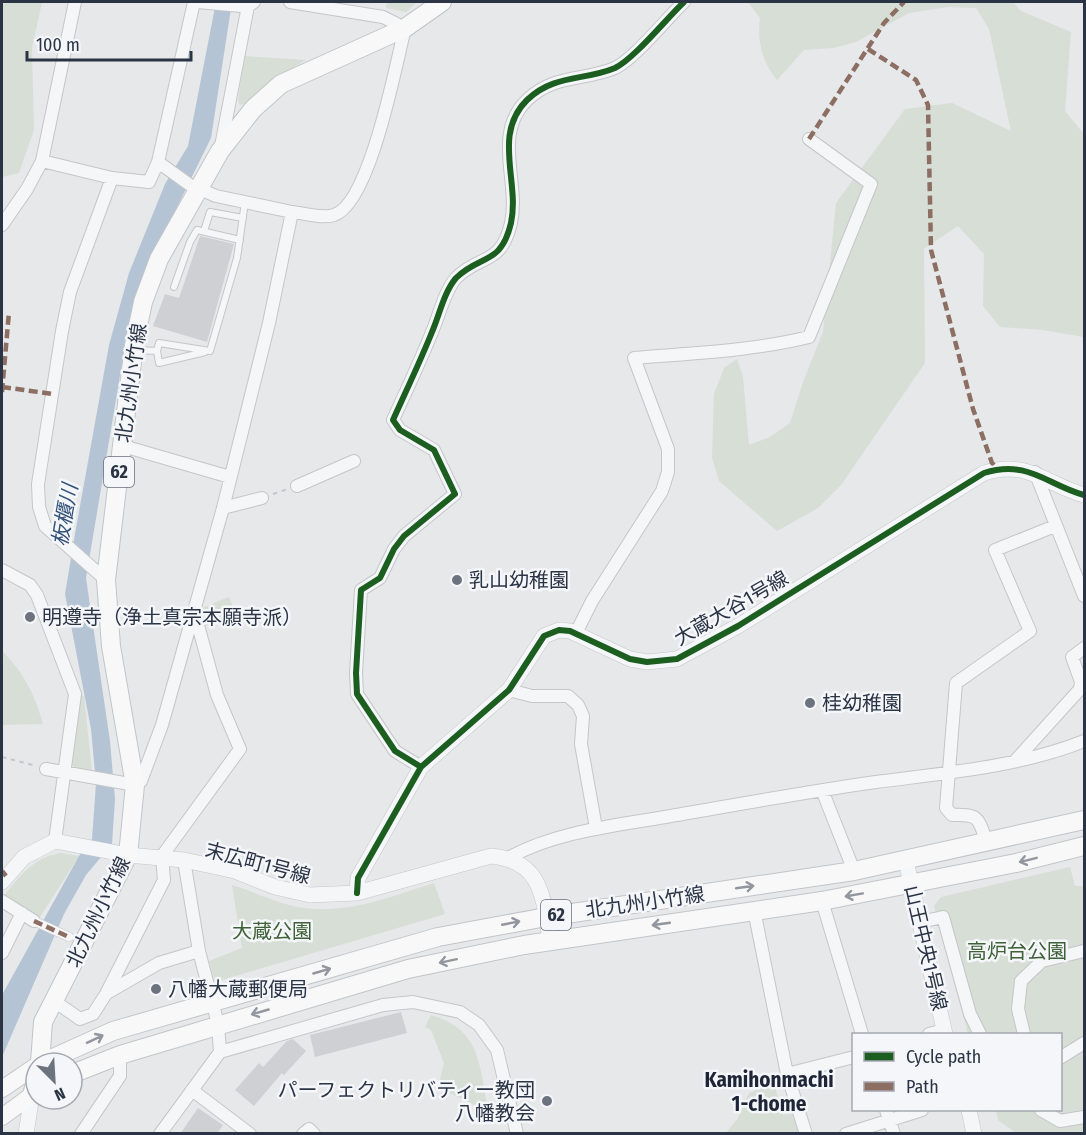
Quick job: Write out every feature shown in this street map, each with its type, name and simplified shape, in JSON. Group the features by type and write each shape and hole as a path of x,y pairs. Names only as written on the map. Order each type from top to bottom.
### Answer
{"main road":[{"name":"北九州小竹線","path":"42,1051 43,1022 120,854 129,783 99,574 123,446 133,349 143,302 159,259 195,187 220,151 254,109 281,84 405,28 439,2"},
{"name":"北九州小竹線","path":"68,1051 112,1031 438,937 546,916 854,871 1084,820"},
{"name":"北九州小竹線","path":"84,1069 120,1054 408,969 550,940 822,901 1084,846"},
{"path":"3,1089 24,1074"},
{"path":"2,1117 24,1098"}],"street":[{"path":"2,225 27,189 42,161 75,2"},
{"path":"42,161 112,178 149,182 158,162 196,2 247,4 220,151"},
{"path":"158,162 195,187 245,202 292,212 333,216 344,209 376,150 405,28 383,17 290,2"},
{"path":"421,767 395,751 357,694 356,673 362,590 380,578 394,549 404,536 455,494 434,450 400,430 393,420 455,279 494,257 504,243 511,221 509,141 514,115 527,100 550,85 570,77 598,73 617,67 684,2"},
{"path":"576,633 592,601 662,491 668,472 668,449 634,358 720,351 786,343 809,337 871,184 809,139"},
{"path":"99,574 45,526 39,507 38,484 70,292 112,178"},
{"path":"46,769 129,783 141,781 154,741 162,726 223,508 269,323 292,212"},
{"path":"123,446 230,477"},
{"path":"297,486 354,462"},
{"name":"大蔵大谷1号線","path":"357,893 358,878 421,767 510,690 544,636 559,630 576,633 630,659 647,662 677,659 738,626 984,472 998,468 1035,472 1084,495"},
{"path":"1035,472 1084,596"},
{"path":"223,508 262,498"},
{"path":"987,843 979,819 972,814 952,814 946,808 956,682 1030,631 994,550 1055,526"},
{"path":"2,570 30,585 37,596 75,694 56,841 24,857 2,882"},
{"path":"54,1001 80,1019 93,1014 106,994 164,880 162,856 240,749 217,695 195,613"},
{"path":"1015,761 1080,689 1081,682 1072,657 1084,648"},
{"path":"510,690 532,696 568,696 578,705 583,716 581,744 596,828"},
{"path":"508,858 523,850 596,828 822,790 1015,761 1062,750 1084,741"},
{"path":"822,790 854,871"},
{"name":"末広町1号線","path":"56,841 120,854 162,856 184,860 235,872 292,892 332,896 357,893 491,856 508,858"},
{"path":"508,858 520,864 534,876 542,893 550,940"},
{"path":"184,860 199,951 218,1024 220,1052"},
{"name":"山王中央1号線","path":"906,861 920,922 939,1033"},
{"path":"2,901 34,921 69,937"},
{"path":"822,901 861,1033"},
{"path":"754,910 787,1074 806,1134"},
{"path":"2,953 22,913"},
{"path":"920,922 943,917 970,1014 979,1033"},
{"path":"106,994 159,963 199,951"},
{"path":"1024,1033 1018,1009 1021,981 1042,961 1084,951"},
{"path":"160,1134 220,1052 383,1005 413,1002 438,1005 460,1012 479,1025 497,1050 517,1134"},
{"path":"1062,1057 1084,1042"},
{"path":"81,1134 120,1076 120,1054"},
{"path":"787,1074 852,1058"},
{"path":"192,1090 250,1134"},
{"path":"26,1134 31,1111"},
{"path":"846,1134 888,1114 914,1111"},
{"path":"969,1111 974,1134"},
{"path":"1043,1111 1059,1121 1084,1117"},
{"path":"888,1114 894,1134"},
{"path":"303,1134 309,1129 314,1134"}],"lane":[{"path":"210,351 237,258 245,202"},
{"path":"204,231 210,212 243,218"},
{"path":"174,287 190,242 197,230 240,240"},
{"path":"159,343 210,351 159,363 157,351 159,343"},
{"path":"133,349 157,351"}],"path":[{"path":"262,498 297,486"},
{"path":"2,757 46,769"}],"green space":[{"path":"2,2 42,2 32,48 34,130 19,173 2,177"},
{"path":"387,2 417,2 406,12 386,8"},
{"path":"748,2 1013,2 1021,11 1071,32 1065,111 1084,134 1084,337 1043,330 1000,327 983,306 984,254 958,226 924,249 925,363 841,485 818,508 777,531 719,481 712,458 714,394 724,368 737,359 743,377 749,445 770,437 790,423 823,332 836,203 905,109 952,103 1011,131 989,29 976,8 948,7 909,13 856,42 834,48 804,50 777,80 762,51 759,35 760,18"},
{"path":"244,56 306,60 268,83 246,103 240,105 238,101"},
{"path":"229,597 236,613 203,627 197,610"},
{"path":"2,651 27,684 43,724 2,725"},
{"path":"78,695 84,696 92,772 75,769 72,764"},
{"path":"61,853 79,856 40,917 2,898 27,869 42,859"},
{"name":"高炉台公園","path":"1070,867 1075,886 1084,886 1084,1133 1016,1133 998,1120 996,1111 1062,1111 1062,1033 968,1033 934,906 941,897"},
{"name":"大蔵公園","path":"434,883 445,914 215,982 209,961 242,948 232,885 289,905 326,909 363,905"},
{"path":"431,1015 447,1021 468,1038 482,1074 487,1105 476,1106 438,1087 444,1063 431,1030 425,1027"},
{"path":"774,1084 783,1115 797,1110 802,1133 725,1134 738,1118 749,1093"}],"water":[{"path":"216,2 232,2 211,138 149,264 128,328 86,578 110,741 115,799 112,844 86,875 64,914 2,1057 2,995 79,856 92,839 96,783 91,729 65,594 109,345 129,273 165,184 188,146"}],"building":[{"path":"200,236 234,244 207,342 153,326 165,294 179,298"},
{"path":"401,1012 407,1033 315,1057 310,1035"},
{"path":"293,1039 306,1051 284,1075 282,1073 254,1106 235,1090 259,1063 263,1067 287,1041"},
{"path":"198,1108 223,1125 217,1134 180,1134"}],"marked path":[{"path":"809,139 884,23 904,2"},
{"path":"868,49 916,80 928,105 931,250 973,409 992,463 998,468"},
{"path":"2,392 9,312"},
{"path":"2,387 53,394"},
{"path":"2,871 6,876"},
{"path":"34,921 69,937"}],"cycle path":[{"path":"421,767 395,751 357,694 356,673 361,590 380,578 394,549 404,536 455,494 434,450 400,430 393,420 452,284 473,265 496,253 507,237 513,207 509,143 511,128 517,113 527,100 548,86 603,72 623,63 684,2"},
{"path":"357,893 358,878 421,767 509,690 544,636 559,630 570,631 630,659 647,662 677,659 738,626 984,473 1013,469 1025,471 1084,495"}],"place":[{"name":"乳山幼稚園","path":"457,580"},
{"name":"明遵寺（浄土真宗本願寺派）","path":"30,617"},
{"name":"桂幼稚園","path":"810,703"},
{"name":"八幡大蔵郵便局","path":"156,989"},
{"name":"パーフェクトリバティー教団 八幡教会","path":"547,1101"}],"district":[{"name":"Kamihonmachi 1-chome","path":"769,1092"}],"water label":[{"name":"板櫃川","path":"65,515"}]}
